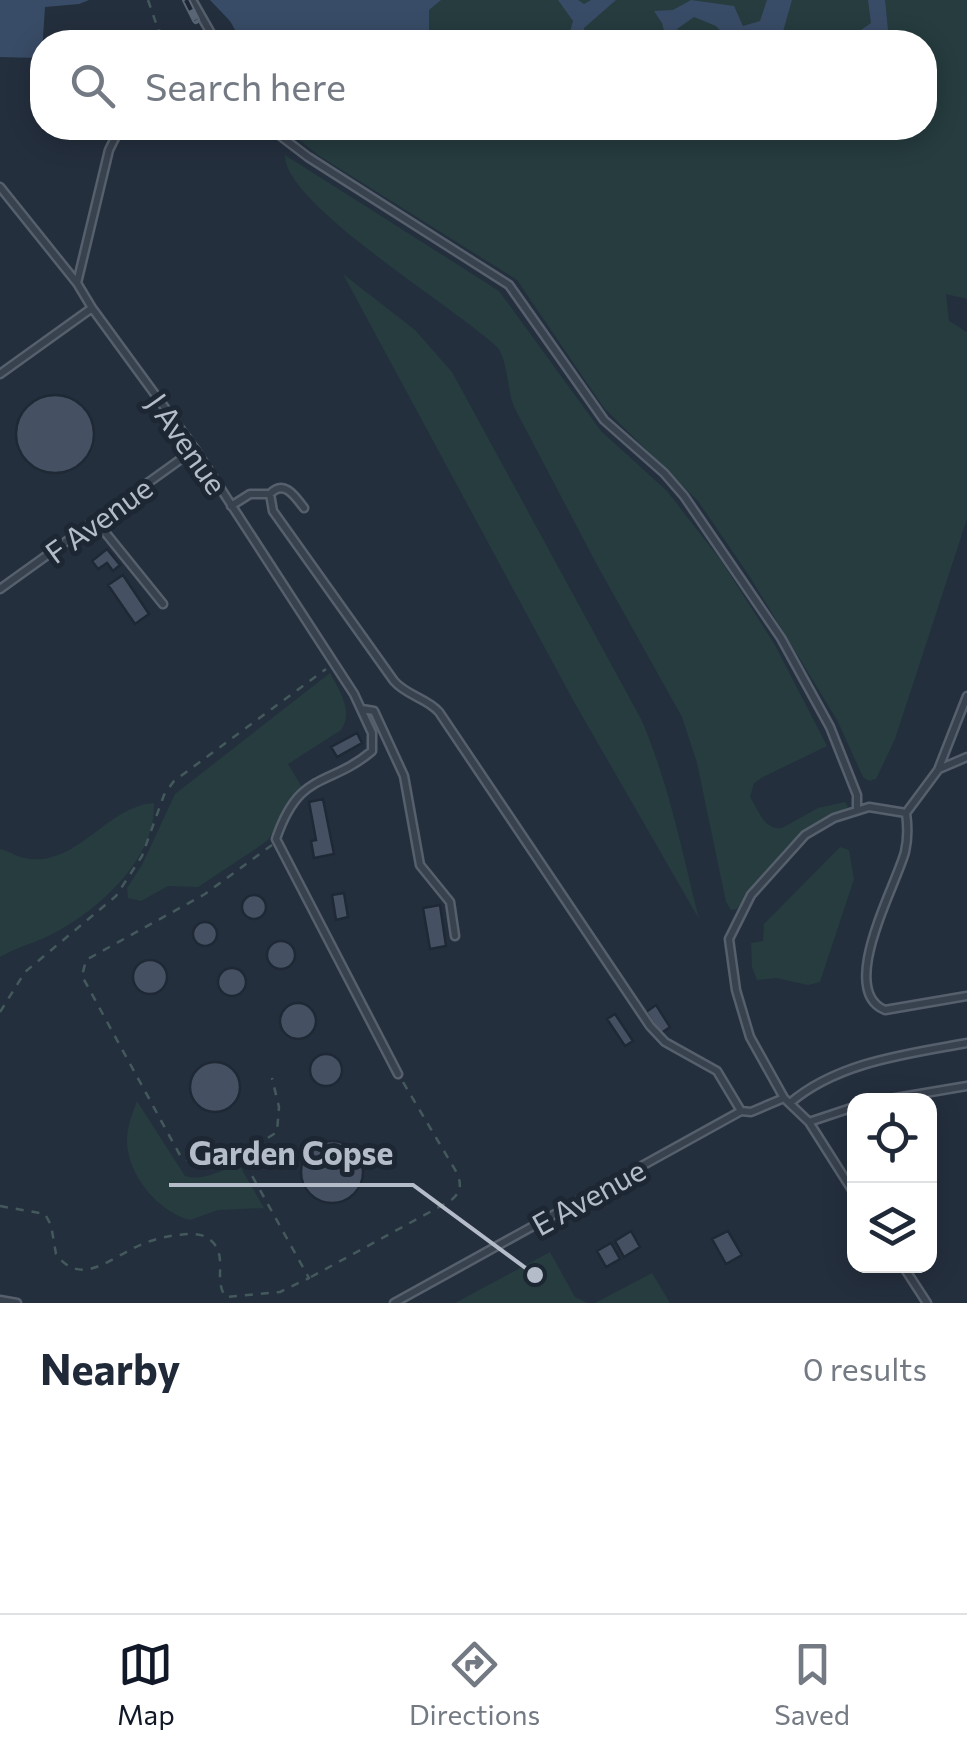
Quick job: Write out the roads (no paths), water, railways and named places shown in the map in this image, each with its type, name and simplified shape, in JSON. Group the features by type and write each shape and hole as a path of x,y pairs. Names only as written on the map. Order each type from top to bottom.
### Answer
{"lane":[{"path":"192,0 209,30"},
{"path":"77,282 114,140"},
{"path":"287,140 509,285 604,420 677,488 781,638 808,682 841,752 858,794 857,810"},
{"name":"J Avenue","path":"0,187 77,282 195,449 362,709 374,710 404,776 420,866 450,902 455,936"},
{"path":"0,374 92,308"},
{"name":"F Avenue","path":"0,589 195,449"},
{"path":"231,506 250,494 270,494 284,488 304,508"},
{"path":"270,494 270,507 394,682 439,712 656,1035 717,1071 741,1111"},
{"path":"96,521 162,604"},
{"path":"967,696 938,770 906,814 906,848 869,953 866,990 873,1002 886,1010 967,996"},
{"path":"362,709 372,733 372,750 310,785 292,805 276,839 398,1074"},
{"path":"938,770 967,757"},
{"path":"848,1183 809,1122 787,1100 746,1029 729,939 751,894 796,842 822,824 868,807 906,814"},
{"name":"E Avenue","path":"394,1303 741,1111 751,1112 787,1100 836,1075 889,1058 967,1043"},
{"path":"926,1093 967,1086"},
{"path":"809,1122 847,1108"},
{"path":"907,1273 927,1303"},
{"path":"0,1300 18,1303"}],"water":[{"path":"0,0 89,0 45,7 43,30 30,30 30,58 0,57"},
{"path":"210,0 441,0 429,10 429,30 235,30"},
{"path":"558,0 578,0 584,4 591,0 616,0 584,30 570,30 573,21"},
{"path":"691,0 734,6 743,26 760,21 767,0 792,0 783,30 720,30 694,17 677,30 664,30 654,11 673,10"},
{"path":"868,0 885,0 888,30 861,30 871,23"}],"railway":[{"path":"186,0 196,20"}],"place":[{"name":"Garden Copse","path":"535,1275"}]}
